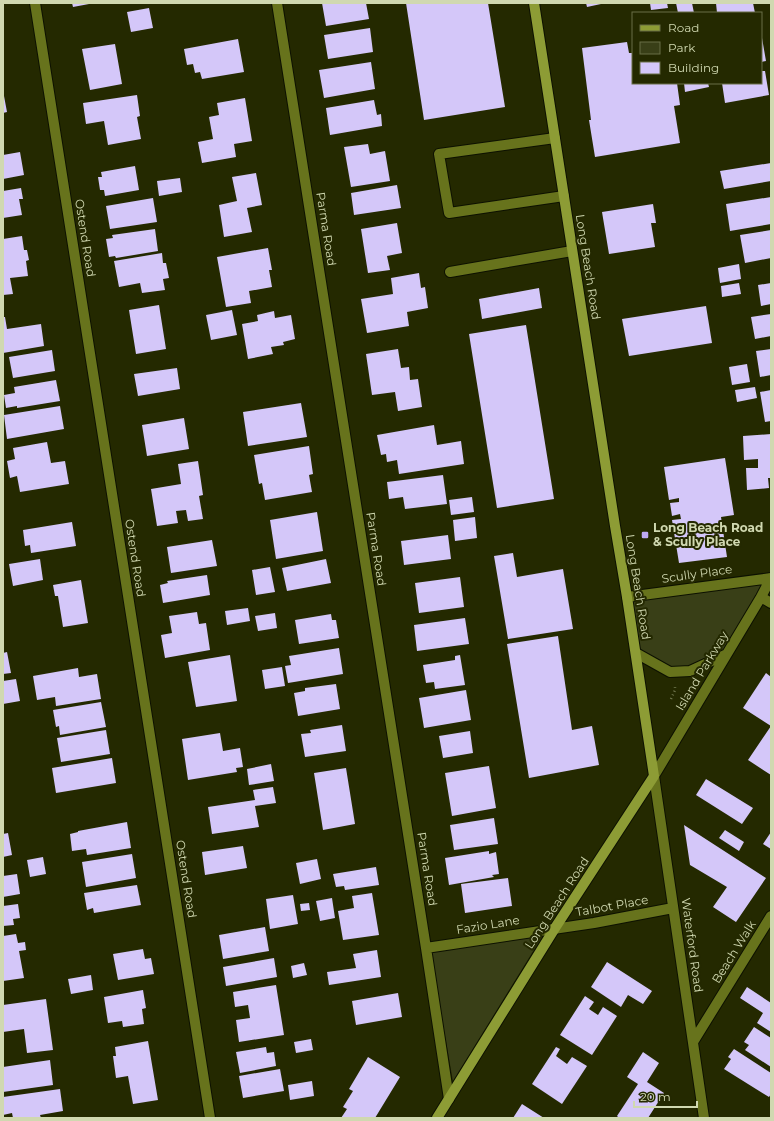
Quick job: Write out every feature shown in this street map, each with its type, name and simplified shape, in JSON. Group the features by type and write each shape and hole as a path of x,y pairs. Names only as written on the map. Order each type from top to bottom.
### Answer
{"main road":[{"name":"Long Beach Road","path":"437,1118 555,928 654,776 534,3"}],"street":[{"name":"Ostend Road","path":"35,3 210,1118"},
{"name":"Parma Road","path":"277,3 449,1099"},
{"path":"555,138 439,154 449,213 564,196"},
{"path":"450,272 572,252"},
{"name":"Scully Place","path":"627,597 771,578"},
{"name":"Island Parkway","path":"654,776 771,578"},
{"path":"761,597 771,603"},
{"path":"636,653 670,672 690,671 727,654"},
{"name":"Waterford Road","path":"654,776 704,1118"},
{"name":"Talbot Place","path":"555,928 594,923 673,908"},
{"name":"Beach Walk","path":"693,1042 771,916"},
{"name":"Fazio Lane","path":"426,948 555,928"}],"path":[{"path":"671,699 675,690 674,683"}],"green space":[{"path":"765,581 726,651 691,668 671,670 639,652 632,599"},
{"path":"543,935 453,1081 430,951"}],"building":[{"path":"72,3 89,3 89,4 73,7"},
{"path":"322,3 366,3 369,19 326,26"},
{"path":"406,3 488,3 505,107 424,120"},
{"path":"586,3 601,3 601,4 587,7"},
{"path":"650,3 667,3 668,8 651,10"},
{"path":"676,3 692,3 694,12 678,12"},
{"path":"716,3 753,3 755,12 717,12"},
{"path":"149,8 153,28 131,32 127,12"},
{"path":"370,28 373,52 328,59 324,35"},
{"path":"762,38 766,61 762,62"},
{"path":"238,39 244,72 202,79 200,72 195,73 193,64 187,65 184,49"},
{"path":"627,42 629,53 632,53 632,84 677,84 680,105 674,106 680,143 595,157 589,120 591,120 582,48"},
{"path":"115,44 122,84 90,90 82,49"},
{"path":"371,62 375,89 324,98 319,70"},
{"path":"762,71 765,71 769,95 725,103 722,84 762,84"},
{"path":"684,84 708,84 709,87 685,92"},
{"path":"137,95 140,116 137,117 141,139 108,145 104,121 86,124 83,103"},
{"path":"3,96 7,112 3,113"},
{"path":"245,98 252,141 234,144 236,157 202,163 198,142 213,139 209,117 219,115 217,103"},
{"path":"374,100 377,115 381,114 382,126 330,135 326,108"},
{"path":"368,144 370,154 385,151 390,181 351,187 344,147"},
{"path":"20,152 24,175 3,179 3,155"},
{"path":"771,163 771,181 724,189 720,171"},
{"path":"135,166 139,190 105,196 104,190 100,190 98,177 102,177 101,172"},
{"path":"256,173 262,205 247,208 252,232 224,237 219,205 237,201 232,177"},
{"path":"180,178 182,192 159,196 157,181"},
{"path":"397,185 401,208 354,215 351,193"},
{"path":"21,188 23,199 19,199 22,215 3,218 3,191"},
{"path":"771,197 771,224 730,231 726,204"},
{"path":"153,198 157,222 110,229 106,206"},
{"path":"653,204 656,223 651,223 655,247 609,254 602,212"},
{"path":"397,223 402,253 387,256 390,270 368,273 361,229"},
{"path":"155,229 158,251 116,258 115,256 109,257 106,239 113,238 112,235"},
{"path":"771,230 771,258 745,263 740,235"},
{"path":"22,236 24,250 27,250 29,260 26,261 28,276 10,278 13,294 3,295 3,239"},
{"path":"268,248 272,270 269,270 272,287 249,291 251,303 226,307 217,257"},
{"path":"162,253 163,263 166,263 169,278 163,279 165,290 142,293 140,283 119,287 114,261"},
{"path":"739,264 741,279 720,283 718,268"},
{"path":"419,273 421,288 425,287 428,308 407,312 409,326 367,333 361,299 393,294 391,278"},
{"path":"739,283 741,294 722,297 721,286"},
{"path":"771,283 771,304 761,306 758,285"},
{"path":"539,288 542,308 482,319 479,299"},
{"path":"159,305 166,349 136,354 129,310"},
{"path":"706,306 712,343 629,356 622,319"},
{"path":"232,310 237,335 211,340 206,315"},
{"path":"274,311 275,318 291,315 295,339 283,342 284,345 271,347 273,354 248,359 242,324 258,321 257,315"},
{"path":"771,314 771,336 755,339 751,317"},
{"path":"3,317 5,317 7,329 41,324 44,346 3,353"},
{"path":"526,325 554,499 497,508 469,334"},
{"path":"398,349 401,368 409,367 410,380 418,379 422,407 398,411 395,392 372,395 366,354"},
{"path":"771,349 771,375 760,377 756,351"},
{"path":"52,350 55,371 13,378 9,357"},
{"path":"747,364 750,382 732,385 729,367"},
{"path":"177,368 180,389 138,396 134,374"},
{"path":"56,380 60,401 17,408 17,406 6,408 4,395 15,393 14,387"},
{"path":"755,387 757,398 737,402 735,390"},
{"path":"771,390 771,421 765,422 760,392"},
{"path":"301,403 307,437 248,446 243,412"},
{"path":"60,406 64,429 7,439 4,415"},
{"path":"184,418 189,449 147,456 142,425"},
{"path":"434,425 437,445 461,441 464,464 399,474 397,460 387,462 386,454 381,455 377,435"},
{"path":"771,434 771,478 768,478 769,488 747,490 746,468 758,468 758,459 744,460 743,436"},
{"path":"47,442 51,463 65,461 69,484 20,492 17,476 10,478 7,461 15,459 13,448"},
{"path":"309,446 313,474 309,475 312,492 265,500 262,483 259,484 254,455"},
{"path":"725,458 734,515 721,517 727,557 679,563 672,520 681,519 680,514 672,516 670,503 679,502 679,498 669,500 664,467"},
{"path":"198,461 203,495 199,496 203,519 188,521 186,510 176,511 178,523 157,526 151,489 181,484 178,464"},
{"path":"443,475 447,504 405,509 403,497 389,499 387,482"},
{"path":"472,497 474,512 451,515 449,500"},
{"path":"317,512 323,551 276,559 270,520"},
{"path":"475,517 477,538 455,541 453,520"},
{"path":"72,522 76,546 31,553 30,545 25,546 23,530"},
{"path":"448,535 451,559 404,565 401,541"},
{"path":"212,540 217,566 171,573 167,547"},
{"path":"513,553 517,577 563,569 573,629 508,639 494,556"},
{"path":"40,559 43,580 13,586 9,564"},
{"path":"326,559 331,583 287,591 282,568"},
{"path":"270,567 275,592 256,595 252,570"},
{"path":"207,575 210,595 163,603 160,585 168,583 167,581"},
{"path":"460,577 464,607 419,613 415,583"},
{"path":"81,580 88,623 63,627 58,596 55,596 53,585"},
{"path":"248,608 250,621 227,625 225,611"},
{"path":"197,612 199,624 206,623 210,650 165,658 161,635 172,633 169,616"},
{"path":"275,613 277,628 258,631 255,616"},
{"path":"331,614 332,620 336,620 339,638 299,644 295,620"},
{"path":"465,618 469,644 417,651 414,625"},
{"path":"558,636 572,730 592,726 599,765 529,778 507,644"},
{"path":"339,648 343,674 288,683 285,666 291,665 289,656"},
{"path":"7,652 11,673 3,674 3,653"},
{"path":"230,655 237,701 196,707 188,662"},
{"path":"460,655 465,685 435,689 434,682 426,683 423,665 455,660 455,656"},
{"path":"282,667 285,686 265,689 262,670"},
{"path":"78,668 79,677 97,674 101,699 56,706 55,697 37,700 33,676"},
{"path":"766,673 771,677 771,726 743,708"},
{"path":"16,679 20,701 3,704 3,681"},
{"path":"336,684 340,709 298,716 294,693 305,691 305,688"},
{"path":"466,690 471,720 424,728 419,698"},
{"path":"101,702 106,727 60,735 59,726 56,727 53,710"},
{"path":"342,725 346,751 305,757 301,734 311,733 310,730"},
{"path":"771,726 771,775 748,760"},
{"path":"106,730 110,754 61,762 57,738"},
{"path":"470,731 473,753 443,758 439,736"},
{"path":"220,733 223,751 240,748 243,767 236,768 237,772 188,780 182,739"},
{"path":"112,758 116,783 56,793 52,768"},
{"path":"271,764 274,781 249,785 247,769"},
{"path":"489,766 496,808 452,816 445,773"},
{"path":"346,768 355,824 323,830 314,773"},
{"path":"706,779 753,808 742,824 696,795"},
{"path":"273,787 276,803 255,806 259,827 212,834 208,807 255,800 253,790"},
{"path":"494,818 498,844 454,850 450,825"},
{"path":"127,822 131,848 87,855 86,849 72,851 70,834 78,831"},
{"path":"684,825 766,878 736,922 713,907 727,887 690,865"},
{"path":"725,830 744,842 739,851 719,838"},
{"path":"771,832 771,849 763,844"},
{"path":"8,833 12,855 3,857 3,834"},
{"path":"243,846 247,868 205,875 202,852"},
{"path":"489,851 489,854 496,852 499,874 492,875 494,877 449,885 445,858"},
{"path":"132,854 136,878 86,887 82,862"},
{"path":"43,857 46,874 30,877 27,860"},
{"path":"317,859 321,879 300,884 296,863"},
{"path":"376,867 379,885 345,890 344,886 336,887 333,874"},
{"path":"17,874 20,894 3,897 3,876"},
{"path":"508,878 512,906 465,913 461,884"},
{"path":"137,885 141,905 94,913 93,908 87,910 84,893"},
{"path":"372,893 379,935 343,940 338,911 354,908 352,896"},
{"path":"293,895 298,924 270,929 266,899"},
{"path":"332,898 335,918 320,921 316,901"},
{"path":"309,903 310,910 301,911 300,904"},
{"path":"18,904 20,918 13,919 14,925 3,926 3,906"},
{"path":"265,927 269,951 223,959 219,935"},
{"path":"16,934 18,943 25,942 26,950 19,951 24,978 3,981 3,936"},
{"path":"143,949 145,959 151,958 154,974 118,980 113,954"},
{"path":"377,950 381,977 329,985 327,972 356,968 353,954"},
{"path":"274,958 277,977 226,986 223,967"},
{"path":"607,962 652,991 643,1004 628,995 621,1007 591,987"},
{"path":"304,963 307,975 293,978 291,966"},
{"path":"91,975 93,990 71,994 68,979"},
{"path":"276,985 284,1035 239,1042 236,1020 250,1018 248,1005 235,1007 233,992"},
{"path":"747,987 771,1003 771,1032 757,1023 763,1013 740,998"},
{"path":"143,990 146,1008 142,1009 144,1024 123,1027 122,1021 108,1023 104,997"},
{"path":"398,993 402,1017 356,1025 352,1001"},
{"path":"585,996 594,1002 589,1009 598,1015 603,1007 617,1016 592,1055 560,1035"},
{"path":"46,999 53,1050 27,1053 24,1029 3,1032 3,1005"},
{"path":"754,1027 771,1038 771,1067 745,1050 749,1045 744,1042"},
{"path":"311,1039 313,1050 296,1053 294,1042"},
{"path":"148,1041 158,1100 133,1104 128,1076 116,1078 113,1056 116,1056 115,1047"},
{"path":"266,1047 267,1053 274,1052 276,1066 240,1073 236,1052"},
{"path":"556,1047 560,1049 556,1056 567,1064 572,1057 587,1066 562,1104 532,1084"},
{"path":"734,1049 771,1073 771,1094 769,1097 724,1069 731,1059 728,1057"},
{"path":"643,1052 659,1063 647,1082 664,1093 648,1118 619,1118 617,1116 638,1084 627,1077"},
{"path":"368,1057 400,1077 375,1118 341,1118 347,1109 343,1107 353,1091 349,1089"},
{"path":"50,1060 53,1085 3,1092 3,1067"},
{"path":"280,1069 284,1091 243,1098 239,1076"},
{"path":"312,1081 314,1096 290,1100 288,1085"},
{"path":"60,1089 63,1111 40,1115 41,1118 13,1118 12,1113 3,1115 3,1097"},
{"path":"522,1104 544,1118 513,1118"}],"place":[{"name":"Long Beach Road & Scully Place","path":"645,535"}]}
